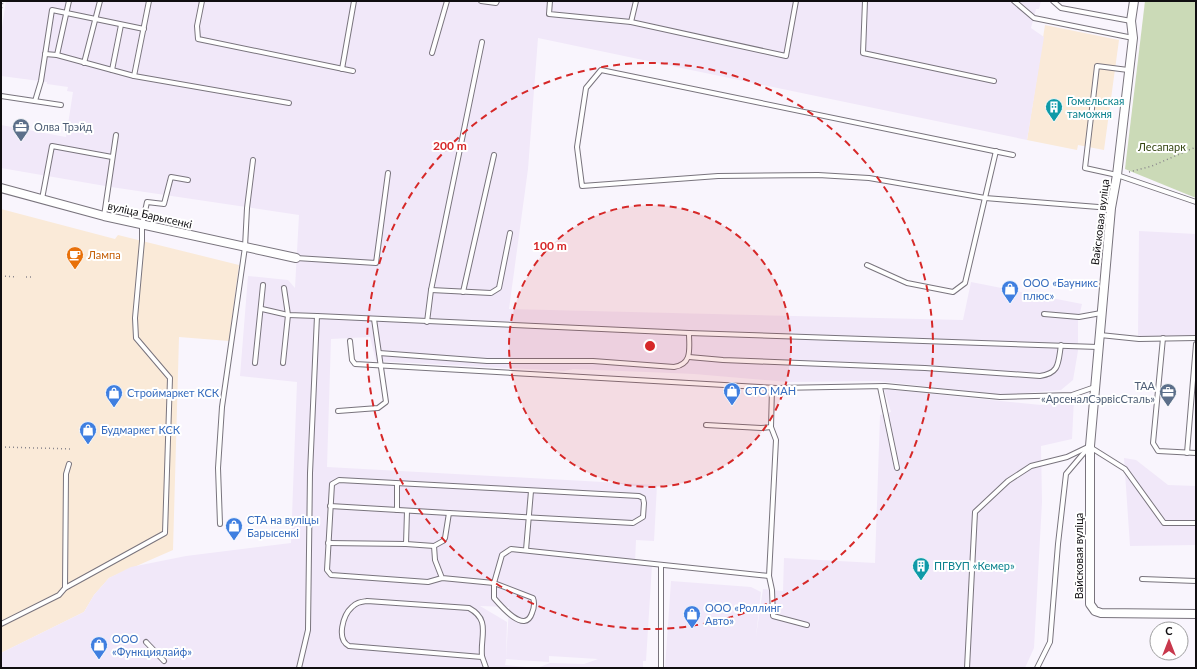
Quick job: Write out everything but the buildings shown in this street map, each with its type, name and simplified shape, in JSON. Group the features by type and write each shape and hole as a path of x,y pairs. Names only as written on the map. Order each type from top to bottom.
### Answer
{"street":[{"name":"Вайсковая вуліца","path":"1134,1 1131,21 1133,38 1128,70 1118,175 1111,208 1090,446 1092,607 1101,613 1196,614"},
{"name":"вуліца Барысенкі","path":"1,188 104,216 296,258"}],"lane":[{"path":"57,55 69,1"},
{"path":"84,63 100,1"},
{"path":"134,76 149,1"},
{"path":"202,1 197,26 198,39 353,71"},
{"path":"342,68 354,1"},
{"path":"432,53 447,1"},
{"path":"481,1 497,1"},
{"path":"550,1 549,14 631,22 786,56 796,1"},
{"path":"631,22 636,1"},
{"path":"865,1 863,53 994,81"},
{"path":"1014,1 1034,18 1133,38"},
{"path":"1053,1 1061,8 1131,21"},
{"path":"35,101 41,81 52,10 144,29"},
{"path":"112,70 121,25"},
{"path":"427,322 431,290 482,42"},
{"path":"45,54 57,55 134,76 289,102"},
{"path":"1128,70 1098,66 1085,168 1118,175 1196,202"},
{"path":"1013,155 601,70 586,88 577,147 582,186 718,176 818,175 869,178 985,198 1111,208"},
{"path":"1,96 61,105"},
{"path":"104,216 116,135"},
{"path":"42,199 52,146 112,157"},
{"path":"867,265 908,283 953,292 965,283 996,151"},
{"path":"463,292 494,155"},
{"path":"220,524 218,468 222,407 245,247 246,208 253,160"},
{"path":"296,258 376,263 388,173"},
{"path":"1,624 59,595 65,588 165,533 170,378 136,338 135,318 142,241 142,224 146,202 164,204 171,177 188,180"},
{"path":"431,290 491,294 499,288 510,233"},
{"path":"255,363 262,309 263,285"},
{"path":"283,363 288,315 284,288"},
{"path":"262,309 288,315 427,322 689,333 1098,347"},
{"path":"1044,314 1079,317 1101,313"},
{"path":"304,668 299,668 308,630 310,473 317,316"},
{"path":"338,411 378,408 383,406 386,398 374,319"},
{"path":"379,353 487,360 593,361 674,367 685,364 689,357 689,333"},
{"path":"1099,335 1139,339 1196,338"},
{"path":"1162,338 1153,443 1158,451 1196,453"},
{"path":"350,341 353,363 381,365 772,388 880,386 1000,397 1072,395 1095,387"},
{"path":"1187,453 1196,344"},
{"path":"689,357 723,360 926,368 1040,376 1055,372 1061,345"},
{"path":"880,386 897,468"},
{"path":"772,388 771,427 776,440 769,576 772,590 773,616 807,625"},
{"path":"706,425 761,428 771,427"},
{"path":"966,668 975,512 1008,481 1031,466 1067,457 1090,446 1124,469 1164,523 1196,523"},
{"name":"Вайсковая вуліца","path":"1037,668 1050,642 1058,544 1066,474 1090,446"},
{"path":"65,588 66,474 69,464"},
{"path":"330,506 633,523 643,518 643,498 638,496 335,481 331,486 328,542 327,570 331,575 428,582 442,578 494,583 533,598 534,608 531,618 527,621 521,621 503,608 494,598 494,583 502,555 511,549 769,576"},
{"path":"397,484 397,510"},
{"path":"526,550 531,491"},
{"path":"406,544 407,511"},
{"path":"328,542 434,546 443,541 445,538 449,513"},
{"path":"434,546 435,560 442,578"},
{"path":"661,565 661,668"},
{"path":"1142,579 1196,581"},
{"path":"482,657 349,646 345,644 341,638 341,632 350,609 358,602 367,601 469,608 475,612 483,625 482,657 486,668"},
{"path":"146,642 164,661"}],"path":[{"path":"1,12 3,1"},
{"path":"1118,175 1152,166 1196,147"},
{"path":"1,276 17,277"},
{"path":"26,277 34,277"},
{"path":"1,447 73,449"}],"shaded area":[{"path":"6,1 1041,1 1039,9 1036,9 1031,28 1044,37 1027,140 538,38 528,169 509,309 963,320 971,282 1082,304 1078,321 1078,351 1073,380 1061,390 1001,395 878,381 788,382 694,374 573,369 564,371 376,361 370,337 331,339 327,467 657,485 654,541 636,540 635,564 652,565 646,661 643,661 643,668 537,668 1,668 1,653 84,612 94,595 109,578 131,567 186,556 291,543 297,382 240,376 248,276 288,280 295,288 299,215 111,187 1,168 1,125 66,137 73,92 67,91 68,87 47,84 47,82 1,76 1,34","holes":["480,606 509,607 506,659 507,622","549,656 598,659 584,664 550,663 537,668 505,665 506,659 549,662"]},
{"path":"1045,25 1119,40 1104,150 1078,145 1077,150 1027,140"},
{"name":"Будмаркет КСК","path":"1,209 115,239 118,235 239,265 229,341 179,337 173,550 109,578 94,595 84,612 1,653"},
{"path":"1139,231 1196,234 1196,336 1138,337"},
{"path":"884,389 1041,405 1074,399 1072,439 1041,446 1042,502 1034,648 1025,668 665,668 671,581 751,587 761,592 756,636 763,589 783,591 784,558 875,563 880,415 891,412"},
{"path":"1124,458 1136,460 1168,485 1196,486 1196,545 1130,546"}],"green space":[{"name":"Лесапарк","path":"1145,1 1196,1 1196,198 1125,169"}],"place":[{"name":"Гомельская таможня","path":"1054,122"},
{"name":"Олва Трэйд","path":"21,142"},
{"name":"Лампа","path":"75,270"},
{"name":"ООО «Бауникс плюс»","path":"1010,304"},
{"name":"СТО МАН","path":"732,406"},
{"name":"ТАА «АрсеналСэрвісСталь»","path":"1168,407"},
{"name":"Строймаркет КСК","path":"114,408"},
{"name":"Будмаркет КСК","path":"88,445"},
{"name":"СТА на вуліцы Барысенкі","path":"234,541"},
{"name":"ПГВУП «Кемер»","path":"921,581"},
{"name":"ООО «Роллинг Авто»","path":"692,629"},
{"name":"ООО «Функциялайф»","path":"99,660"}]}
